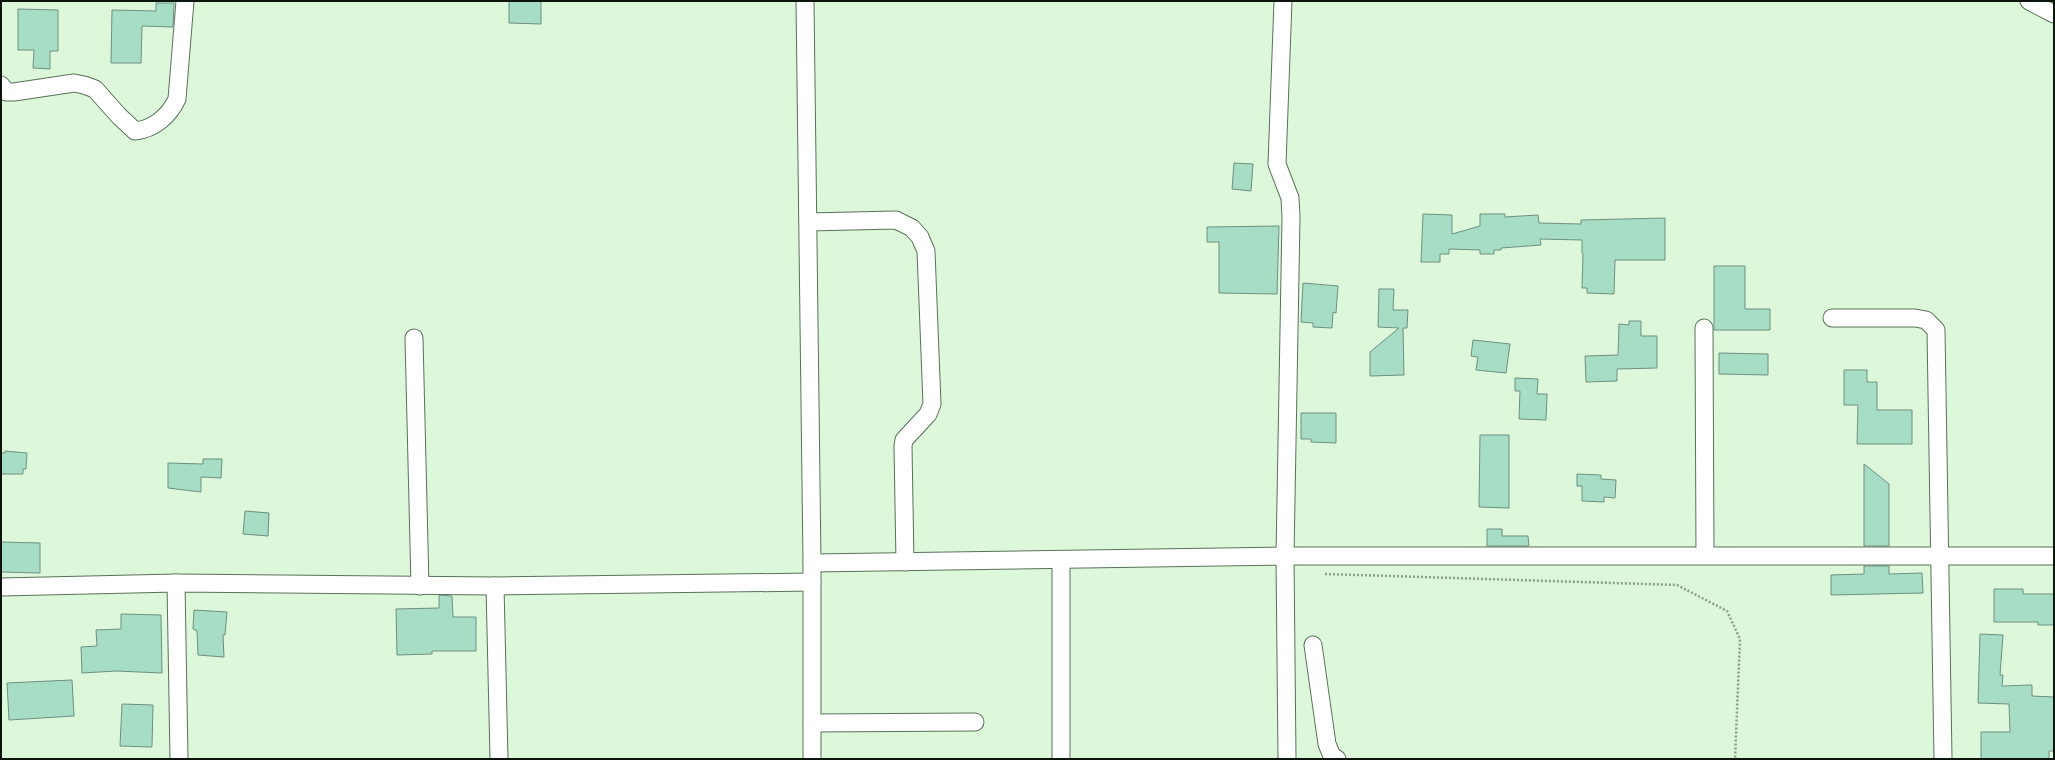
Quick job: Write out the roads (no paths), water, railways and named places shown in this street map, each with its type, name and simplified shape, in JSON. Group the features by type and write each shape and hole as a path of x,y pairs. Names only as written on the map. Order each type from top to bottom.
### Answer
{"street":[{"path":"1,85 6,92 74,83 84,85 95,89 119,116 136,131 148,130 170,112 177,99 185,1"},
{"path":"805,1 812,563 812,759"},
{"path":"1283,1 1277,164 1290,198 1291,217 1285,556 1288,759"},
{"path":"2029,1 2054,14"},
{"path":"808,222 896,220 912,228 920,237 926,251 932,404 928,414 904,440 905,562"},
{"path":"1832,318 1915,318 1926,320 1936,330 1941,556 1943,759"},
{"path":"1704,328 1705,555"},
{"path":"414,338 420,586"},
{"path":"812,563 1285,556 2054,556"},
{"path":"1061,560 1061,759"},
{"path":"1,587 176,583 495,586 812,582"},
{"path":"176,583 179,759"},
{"path":"495,586 499,759"},
{"path":"1313,645 1327,744 1332,756 1337,759"},
{"path":"812,723 975,722"}]}
